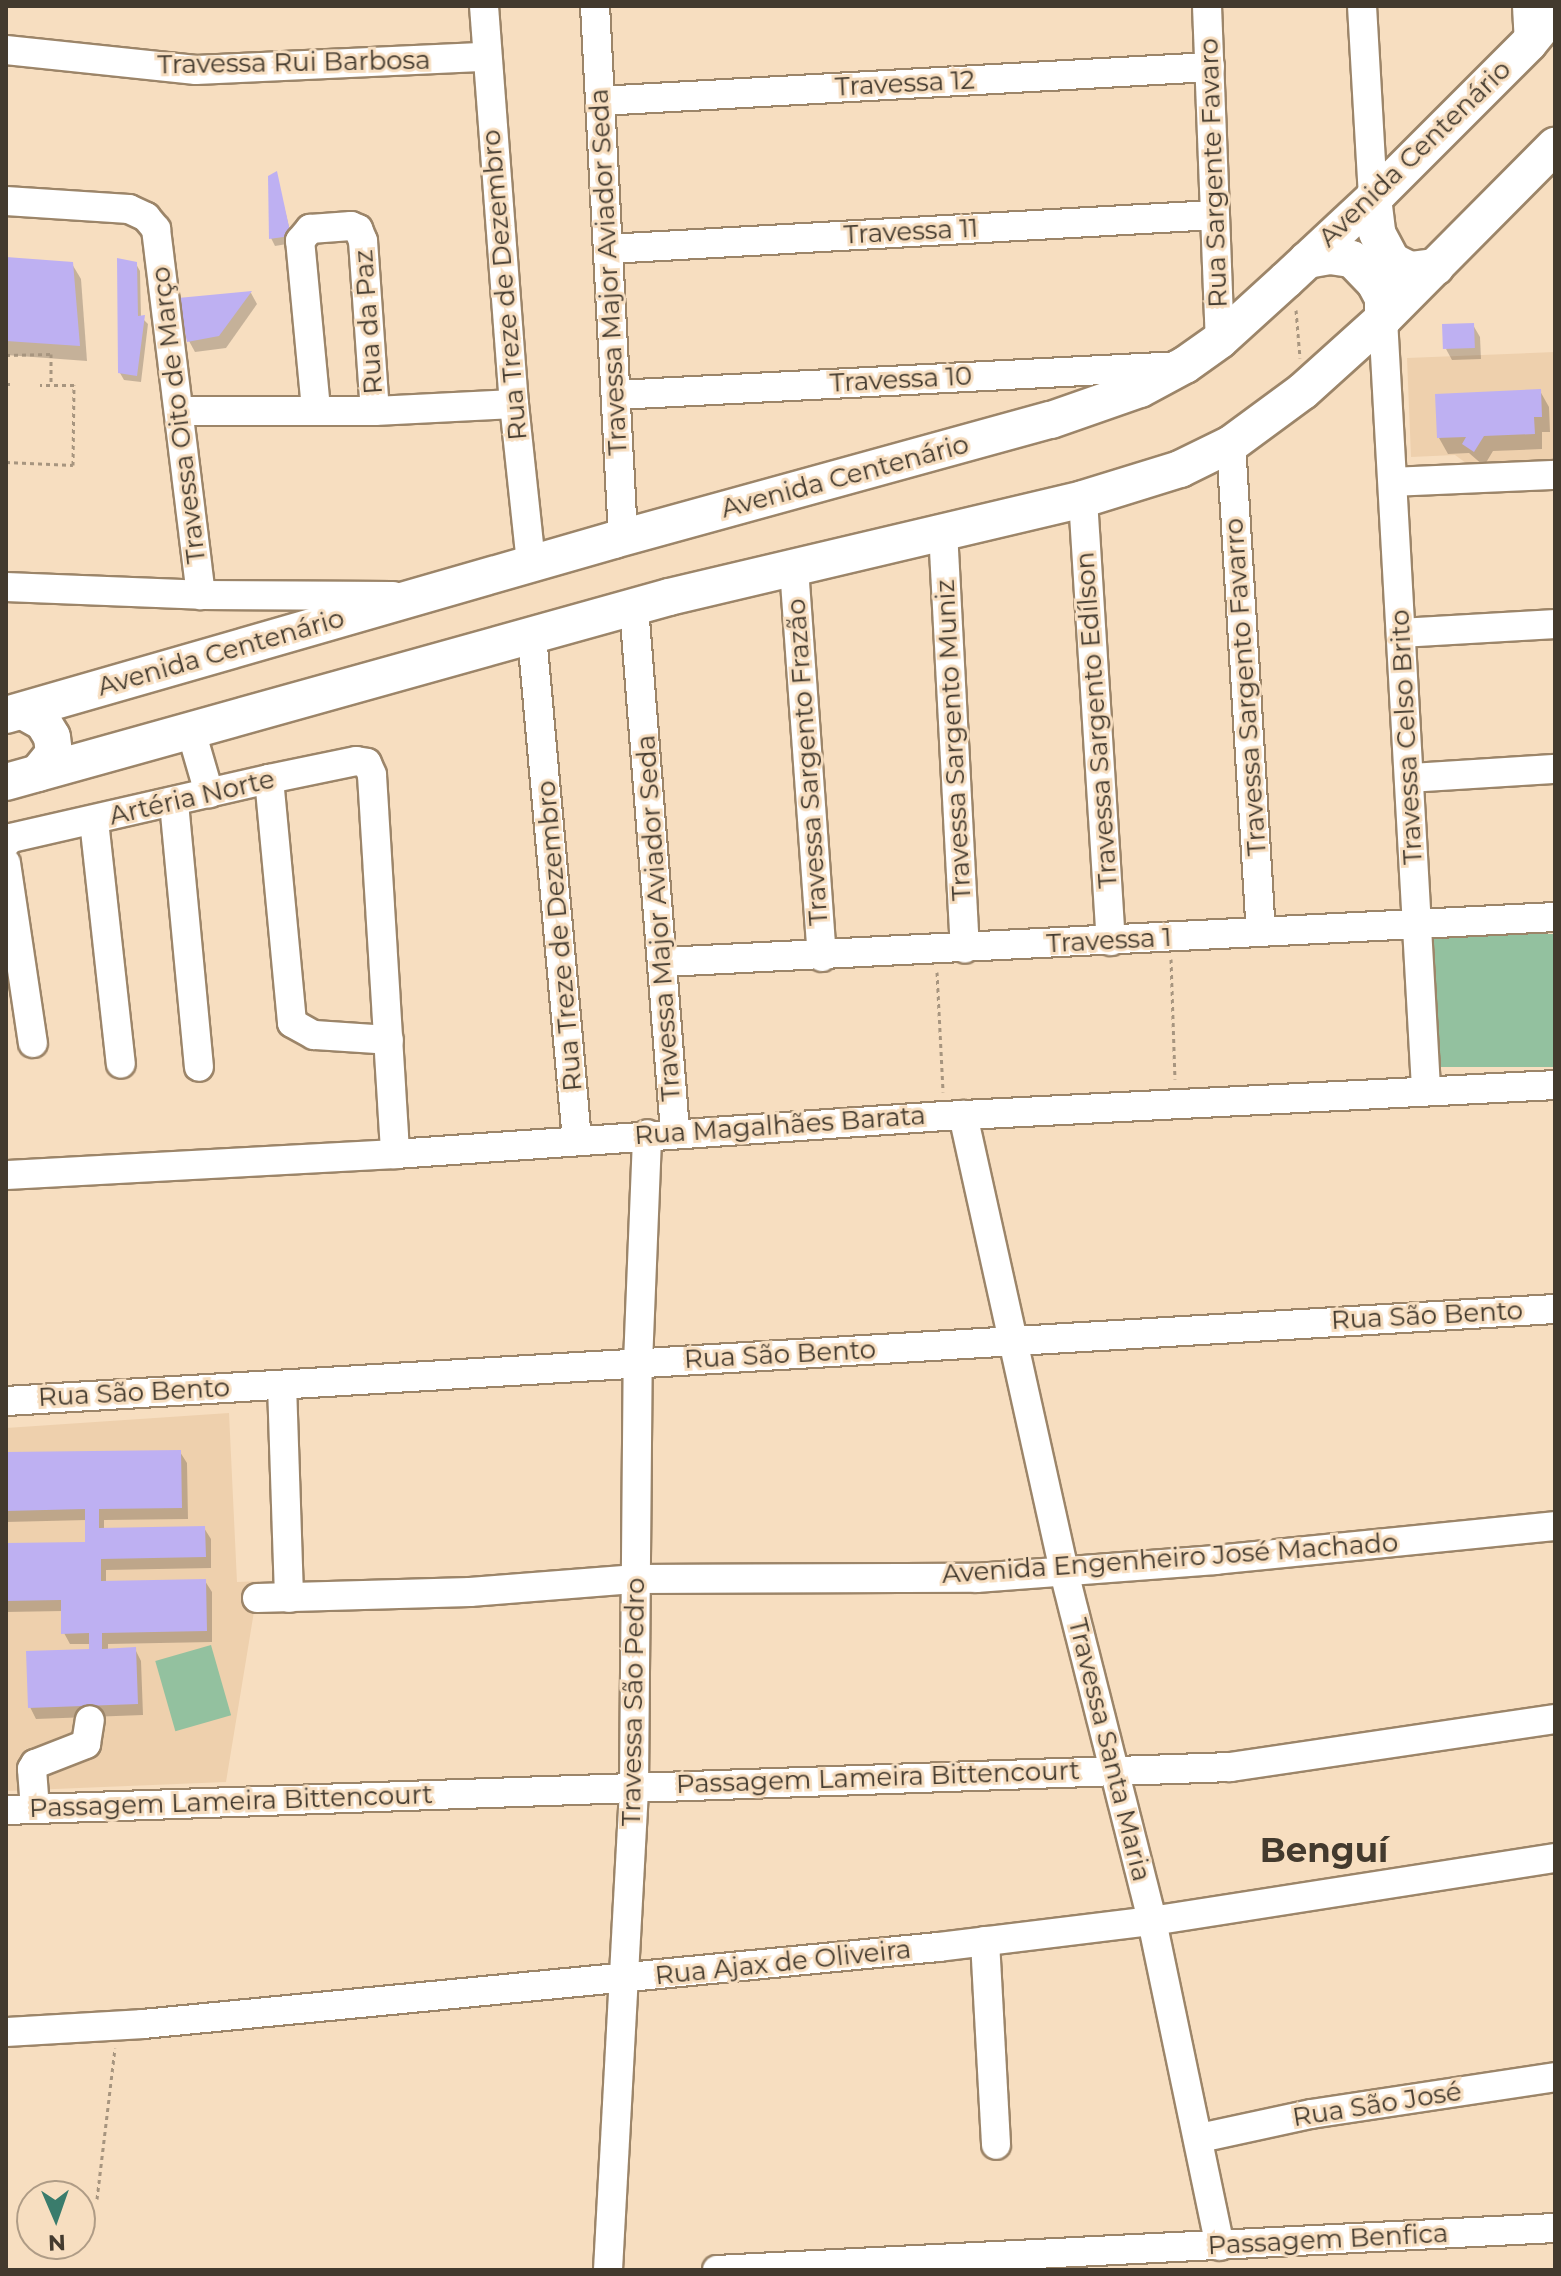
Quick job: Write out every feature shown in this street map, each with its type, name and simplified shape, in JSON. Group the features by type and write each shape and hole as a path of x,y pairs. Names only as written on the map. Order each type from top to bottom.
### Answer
{"main road":[{"name":"Avenida Centenário","path":"15,713 623,537 1051,420 1140,389 1185,365 1220,340 1373,198 1529,43 1555,11"},
{"path":"22,778 634,607 1083,499 1180,469 1231,444 1303,391 1383,319 1555,146"},
{"path":"1373,198 1377,233 1392,261 1410,270 1436,267"},
{"path":"1296,270 1330,256 1352,259 1375,283 1383,298 1383,319"},
{"path":"73,696 63,716 65,732 73,747 95,757"},
{"path":"15,713 43,722 52,737 54,753 22,778"}],"street":[{"name":"Rua Treze de Dezembro","path":"484,6 514,404 531,564"},
{"name":"Travessa Major Aviador Seda","path":"595,6 623,537"},
{"name":"Rua Sargente Favaro","path":"1207,6 1220,340"},
{"path":"1362,6 1373,198"},
{"path":"1527,6 1529,43"},
{"name":"Travessa Rui Barbosa","path":"6,50 196,70 486,57"},
{"name":"Travessa 12","path":"600,101 1210,67"},
{"name":"Travessa Oito de Março","path":"6,201 129,209 146,217 158,235 201,595"},
{"name":"Travessa 11","path":"608,249 1214,215"},
{"name":"Rua da Paz","path":"316,409 300,241 310,229 351,226 358,229 363,241 375,411"},
{"name":"Travessa Celso Brito","path":"1383,319 1426,1089"},
{"path":"1341,357 1369,369 1388,385"},
{"name":"Travessa 10","path":"616,395 1185,365"},
{"path":"180,411 375,411 514,404"},
{"name":"Travessa Sargento Favarro","path":"1231,444 1261,930"},
{"path":"1393,482 1555,475"},
{"name":"Travessa Sargento Edílson","path":"1083,499 1111,941"},
{"name":"Travessa Sargento Muniz","path":"943,531 965,948"},
{"name":"Travessa Sargento Frazão","path":"794,568 822,957"},
{"path":"6,587 201,595 291,593 414,597"},
{"path":"282,634 300,615 299,599 291,593"},
{"name":"Travessa Major Aviador Seda","path":"634,607 675,1132"},
{"path":"1401,633 1555,624"},
{"name":"Rua Treze de Dezembro","path":"532,636 577,1140"},
{"path":"191,731 209,793"},
{"name":"Artéria Norte","path":"6,843 11,838 269,779 356,761 367,763 372,775 389,1040"},
{"path":"1410,778 1555,769"},
{"path":"269,779 292,1023 314,1035 389,1040 395,1154"},
{"path":"174,803 199,1067"},
{"path":"94,821 121,1064"},
{"path":"6,863 33,1043"},
{"name":"Travessa 1","path":"664,962 822,957 1171,938 1261,930 1555,917"},
{"name":"Rua Magalhães Barata","path":"6,1175 395,1154 675,1132 953,1115 1426,1089 1555,1085"},
{"name":"Travessa Santa Maria","path":"953,1115 1152,1921 1200,2138 1220,2246"},
{"name":"Travessa São Pedro","path":"608,2270 634,1787 638,1363 647,1134"},
{"name":"Rua São Bento","path":"6,1401 1555,1309"},
{"path":"282,1385 289,1598"},
{"name":"Avenida Engenheiro José Machado","path":"257,1598 470,1592 636,1579 977,1578 1555,1526"},
{"name":"Passagem Lameira Bittencourt","path":"6,1810 1230,1767 1555,1719"},
{"path":"35,1809 32,1769 35,1764 86,1744 90,1720"},
{"name":"Rua Ajax de Oliveira","path":"6,2032 118,2025 626,1979 985,1941 1152,1921 1555,1858"},
{"path":"985,1941 996,2145"},
{"name":"Rua São José","path":"1200,2138 1311,2114 1555,2077"},
{"name":"Passagem Benfica","path":"717,2270 1142,2260 1220,2246 1555,2228"}],"path":[{"path":"1296,270 1295,298 1303,391"},
{"path":"6,355 51,354 51,385"},
{"path":"6,462 73,465 74,385 40,385"},
{"path":"1171,938 1175,1103"},
{"path":"936,950 953,1115"},
{"path":"97,2199 118,2025"}],"shaded area":[{"path":"1555,352 1555,460 1466,463 1455,455 1411,457 1407,358"},
{"path":"229,1413 237,1582 259,1581 226,1782 6,1791 6,1428"}],"green space":[{"path":"1434,934 1555,934 1555,1067 1434,1067"},
{"path":"211,1645 231,1715 175,1731 155,1661"}],"building":[{"path":"277,171 291,236 269,239 268,176"},
{"path":"6,257 73,262 80,346 6,341"},
{"path":"117,258 137,262 138,316 145,315 137,376 118,373"},
{"path":"252,291 219,336 187,342 178,298"},
{"path":"1474,323 1475,348 1443,349 1442,324"},
{"path":"1541,389 1542,417 1534,417 1535,434 1484,436 1474,452 1462,444 1466,437 1437,438 1435,394"},
{"path":"181,1450 182,1508 99,1509 99,1528 205,1526 206,1557 101,1559 101,1581 206,1579 207,1631 102,1633 102,1649 136,1647 138,1704 28,1708 26,1651 89,1649 89,1633 61,1634 61,1600 6,1601 6,1543 85,1542 85,1509 6,1511 6,1452"}],"district":[{"name":"Benguí","path":"1324,1851"}]}
